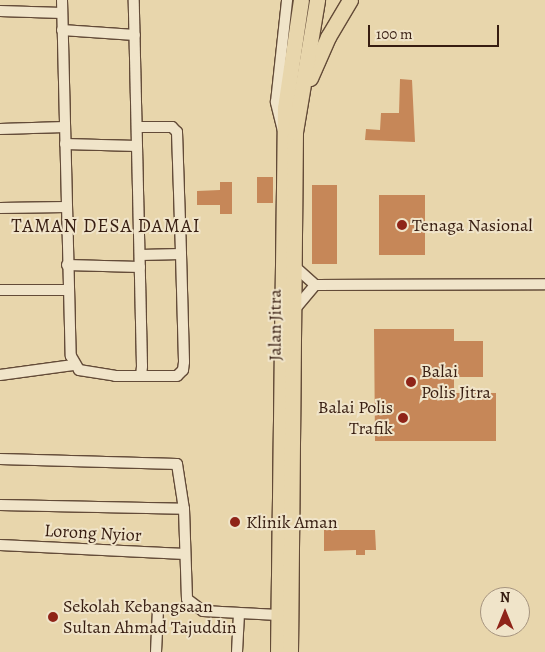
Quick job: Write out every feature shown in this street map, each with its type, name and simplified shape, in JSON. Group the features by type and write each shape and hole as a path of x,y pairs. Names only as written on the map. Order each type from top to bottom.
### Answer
{"highway":[{"name":"Jalan Jitra","path":"278,652 284,134 286,86 302,0"},
{"name":"Jalan Jitra","path":"290,652 293,264 298,106 317,0"},
{"path":"298,106 324,45 350,0"}],"street":[{"path":"62,0 67,265 73,365"},
{"path":"134,0 141,376"},
{"path":"284,134 276,102 287,0"},
{"path":"0,11 62,13"},
{"path":"62,30 135,35"},
{"path":"0,128 65,127"},
{"path":"0,375 73,365 98,375 177,376 183,370 177,132 172,127 137,127"},
{"path":"65,144 137,146"},
{"path":"0,208 66,207"},
{"path":"140,255 181,254"},
{"path":"293,264 315,285 545,284"},
{"path":"67,265 140,267"},
{"path":"293,313 315,285"},
{"path":"0,290 68,290"},
{"path":"0,459 177,464 184,509 185,590 192,605 202,611 239,615 278,616"},
{"path":"0,505 184,509"},
{"name":"Lorong Nyior","path":"0,545 185,554"},
{"path":"156,652 158,608"},
{"path":"237,652 239,615"}],"building":[{"path":"400,79 412,80 415,142 365,140 366,129 380,130 381,113 399,113"},
{"path":"257,177 273,177 273,203 257,203"},
{"path":"220,182 232,182 232,214 220,214 220,205 197,205 197,191 220,190"},
{"path":"312,185 337,185 337,264 312,264"},
{"name":"Tenaga Nasional","path":"379,195 425,195 425,255 379,255"},
{"path":"374,329 454,329 454,341 483,341 483,377 454,377 454,393 496,393 496,441 375,441"},
{"path":"324,530 375,530 376,550 365,550 365,555 356,555 356,550 324,551"}],"place":[{"name":"Tenaga Nasional","path":"402,225"},
{"name":"Balai Polis Jitra","path":"411,382"},
{"name":"Balai Polis Trafik","path":"403,418"},
{"name":"Klinik Aman","path":"235,522"},
{"name":"Sekolah Kebangsaan Sultan Ahmad Tajuddin","path":"53,617"}],"district":[{"name":"TAMAN DESA DAMAI","path":"106,227"}]}
